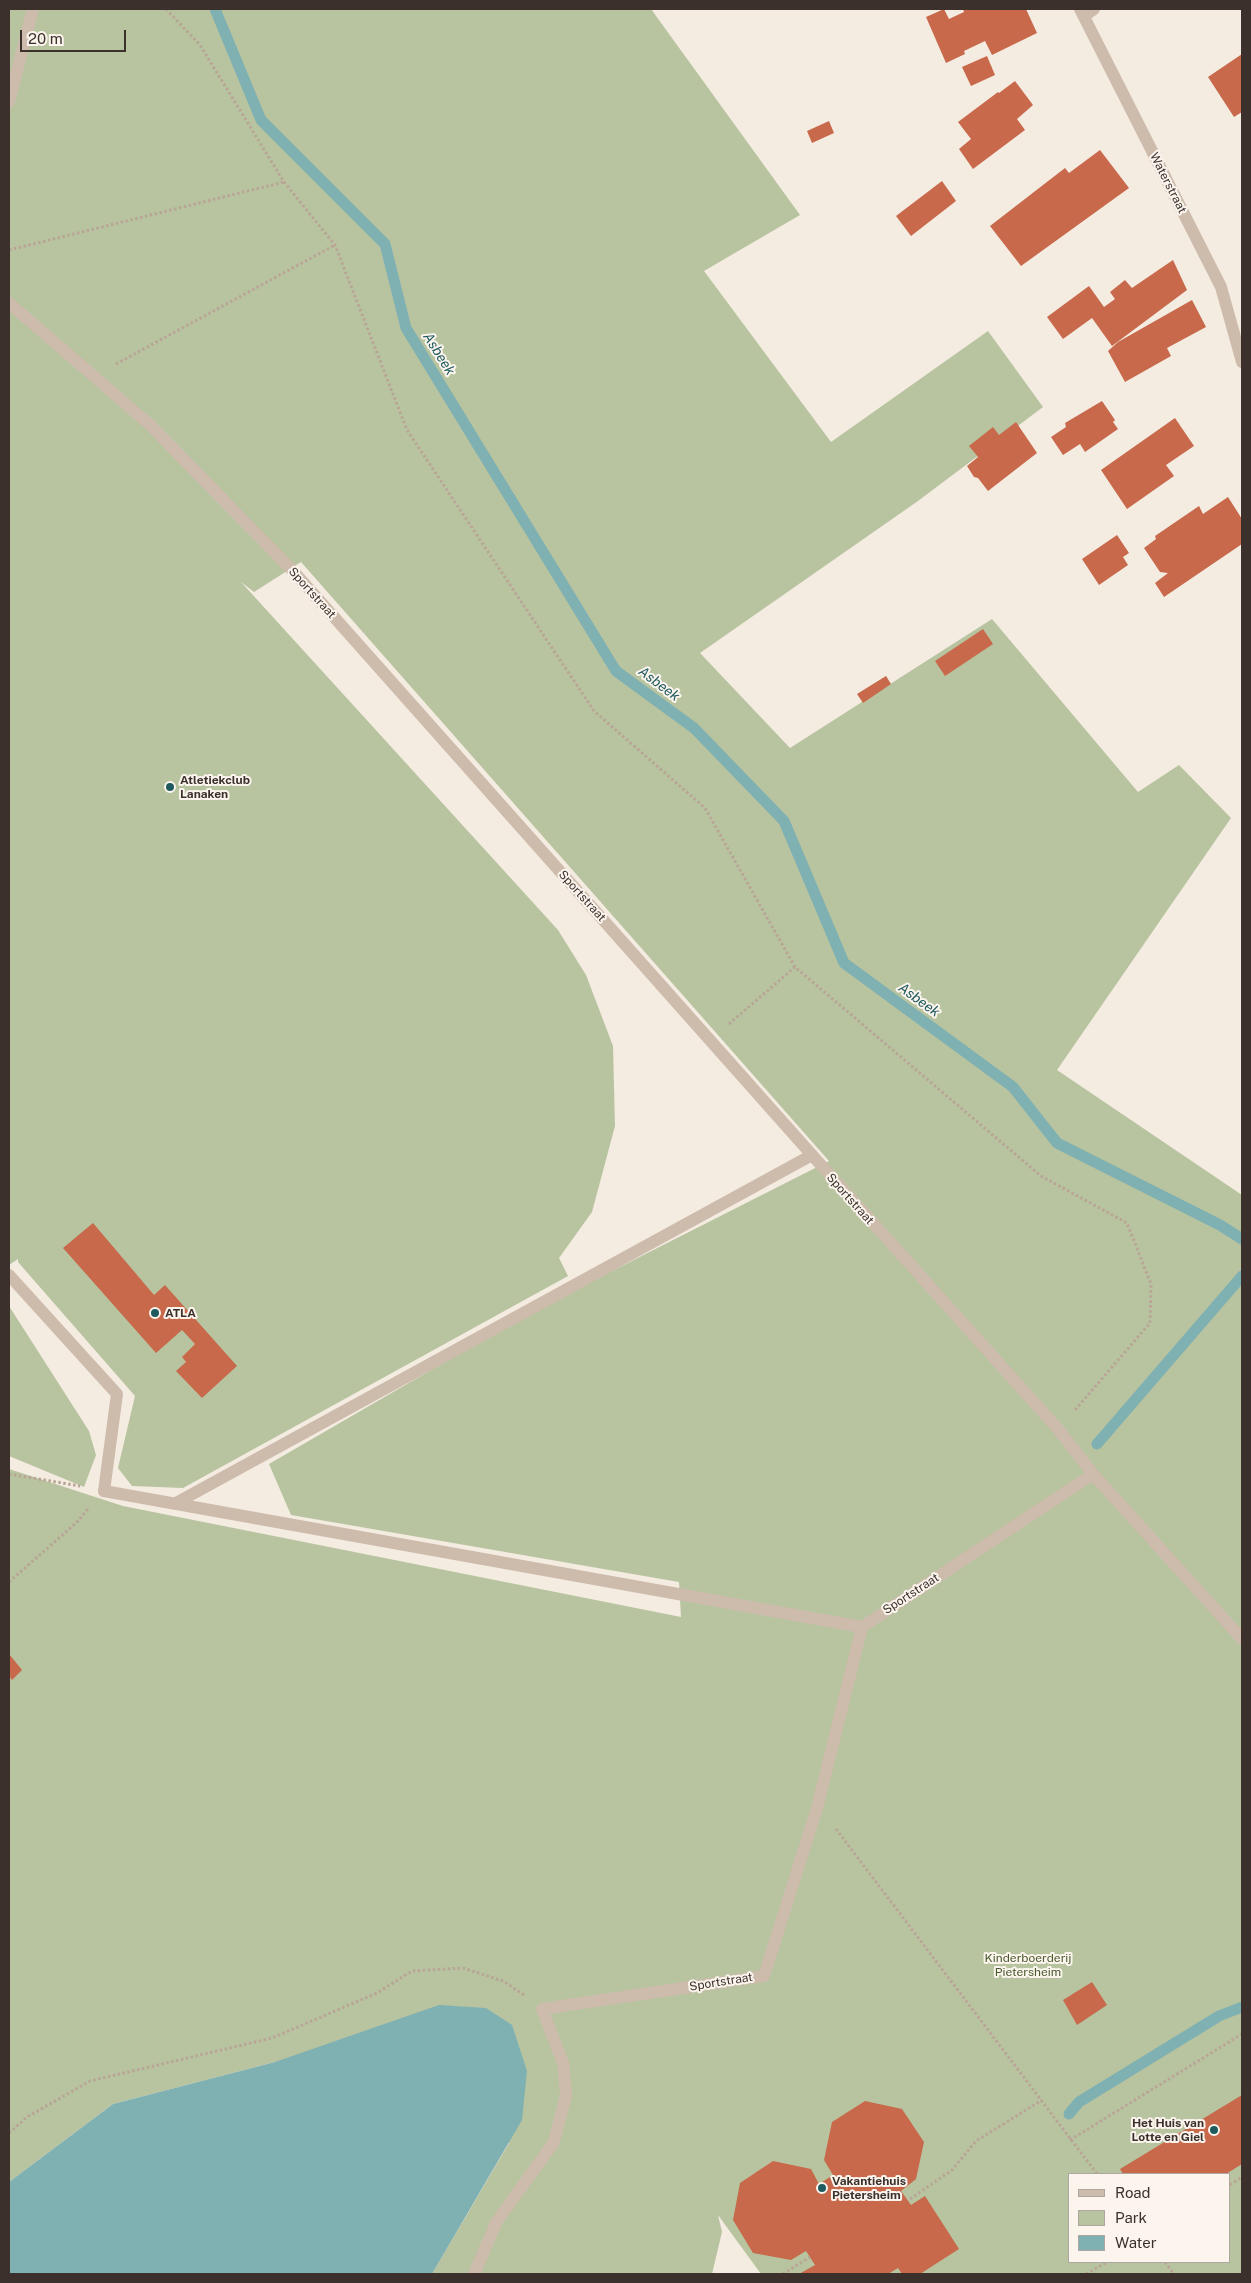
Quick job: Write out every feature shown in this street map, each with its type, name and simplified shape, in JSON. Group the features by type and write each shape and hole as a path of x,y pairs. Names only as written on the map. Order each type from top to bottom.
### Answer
{"street":[{"path":"9,102 33,9"},
{"name":"Waterstraat","path":"1086,11 1221,287 1242,362"},
{"name":"Sportstraat","path":"9,303 149,424 294,572 1058,1429 1093,1474 862,1627 817,1808 764,1976 542,2009"},
{"path":"176,1503 812,1155"},
{"path":"9,1275 117,1394 104,1491 862,1627"},
{"path":"1093,1474 1242,1639"},
{"path":"474,2274 497,2221 554,2142 566,2095 563,2063 542,2009"}],"path":[{"path":"166,9 200,45 284,182 335,245 407,430 594,711 705,808 794,967 1041,1176 1127,1223 1151,1284 1150,1323 1058,1429"},
{"path":"9,250 284,182"},
{"path":"94,376 335,245"},
{"path":"711,1041 794,967"},
{"path":"9,1474 104,1491"},
{"path":"9,1582 76,1524 104,1491"},
{"path":"817,1808 842,1835 1096,2173"},
{"path":"9,2133 27,2117 90,2081 272,2038 377,1993 412,1971 463,1968 503,1982 542,2009"},
{"path":"1070,2140 1242,2034"},
{"path":"910,2199 952,2170 976,2141 1042,2100"},
{"path":"1231,2184 1242,2177"},
{"path":"783,2274 810,2257"},
{"path":"1086,2274 1105,2263"},
{"path":"1166,2263 1174,2274"}],"green space":[{"name":"Kinderboerderij Pietersheim","path":"9,9 651,9 800,215 704,271 831,442 988,331 1043,407 918,501 700,653 790,748 992,619 1138,792 1179,765 1231,818 1057,1070 1242,1195 1242,2274 761,2274 718,2215 722,2232 712,2274 432,2274 509,2143 275,2062 113,2104 9,2182 9,1469 123,1506 681,1617 679,1582 291,1515 269,1464 469,1348 604,1275 829,1161 301,562 254,592 241,582 558,930 586,975 613,1046 615,1126 592,1212 559,1258 568,1276 183,1488 132,1486 118,1468 135,1396 18,1262 18,1259 9,1265"},
{"path":"9,1306 89,1431 96,1455 84,1487 9,1456"}],"water":[{"path":"439,2005 486,2008 512,2025 527,2071 522,2120 432,2274 9,2274 9,2182 113,2104 275,2062"}],"building":[{"path":"944,9 949,19 964,12 963,9 1026,9 1037,33 992,55 985,41 964,51 965,54 946,63 926,17"},
{"path":"1242,54 1242,112 1234,117 1208,77"},
{"path":"987,56 995,75 971,86 962,67"},
{"path":"1015,81 1033,105 1017,119 1025,130 973,169 959,149 971,139 958,122"},
{"path":"829,121 834,133 812,143 807,131"},
{"path":"1100,150 1129,188 1021,266 990,226 1065,168 1069,173"},
{"path":"942,181 956,201 911,236 896,216"},
{"path":"1173,260 1187,290 1112,346 1092,318 1063,339 1047,317 1089,286 1104,307 1115,299 1110,292 1125,280 1132,288"},
{"path":"1192,300 1206,327 1167,348 1171,356 1125,382 1108,351 1118,342"},
{"path":"1102,401 1115,420 1113,422 1118,429 1085,452 1080,444 1063,455 1051,437 1066,427 1065,423"},
{"path":"1175,418 1194,446 1166,465 1174,476 1127,509 1101,470"},
{"path":"1016,422 1037,453 988,491 978,478 974,477 967,466 978,457 969,446 993,427 999,435"},
{"path":"1228,497 1242,519 1242,544 1164,597 1155,583 1168,573 1160,572 1144,548 1156,539 1155,536 1199,506 1203,514"},
{"path":"1117,535 1129,553 1123,557 1128,565 1099,585 1082,559"},
{"path":"983,629 993,644 945,676 935,661"},
{"path":"886,676 891,684 863,703 857,694"},
{"name":"ATLA","path":"93,1223 154,1295 165,1285 237,1366 202,1398 176,1371 186,1362 182,1357 195,1344 182,1330 156,1353 63,1248"},
{"path":"9,1654 22,1670 12,1680 9,1676"},
{"path":"1092,1982 1107,2005 1077,2025 1063,2000"},
{"name":"Het Huis van Lotte en Giel","path":"1242,2095 1242,2164 1228,2173 1122,2173 1120,2169"},
{"name":"Vakantiehuis Pietersheim","path":"865,2101 902,2109 924,2142 916,2179 901,2191 911,2205 925,2196 959,2249 920,2274 902,2274 898,2268 888,2274 799,2274 815,2265 806,2251 791,2260 753,2253 733,2220 740,2183 773,2161 811,2169 819,2184 833,2175 824,2160 832,2122"}],"waterway":[{"name":"Asbeek","path":"215,9 261,120 385,244 406,328 616,671 694,728 784,821 844,963 1013,1087 1057,1143 1220,1225 1242,1239"},
{"path":"1097,1444 1242,1276"},
{"path":"1069,2114 1079,2102 1219,2016 1242,2007"}],"place":[{"name":"Atletiekclub Lanaken","path":"170,787"},
{"name":"ATLA","path":"155,1313"},
{"name":"Het Huis van Lotte en Giel","path":"1214,2130"},
{"name":"Vakantiehuis Pietersheim","path":"822,2188"}]}
